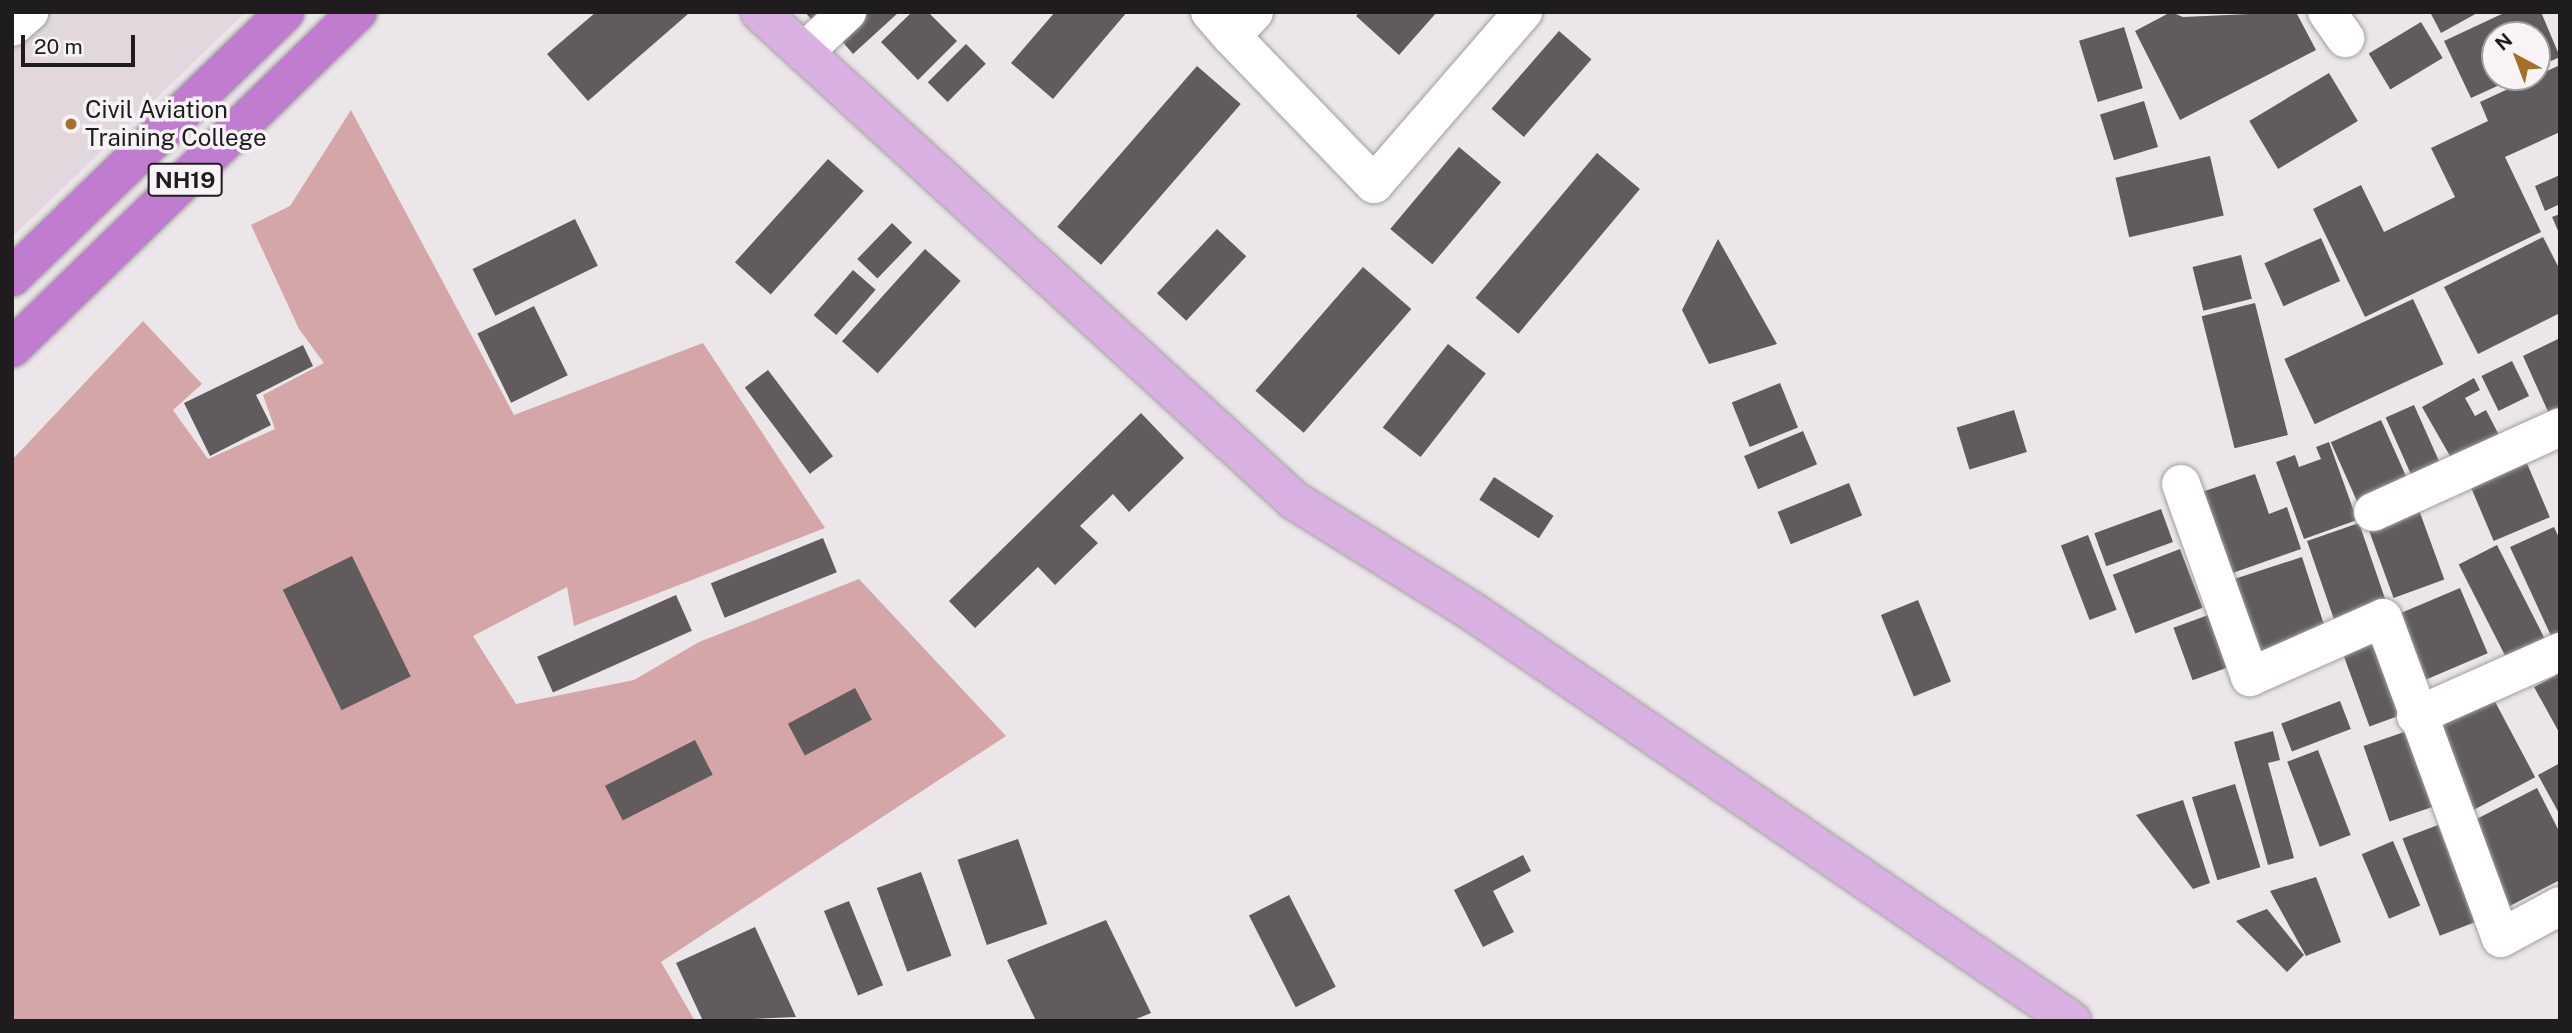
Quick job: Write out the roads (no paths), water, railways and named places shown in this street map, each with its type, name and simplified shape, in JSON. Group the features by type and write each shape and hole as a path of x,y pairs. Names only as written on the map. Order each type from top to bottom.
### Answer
{"highway":[{"name":"NH19","path":"12,277 285,12"},
{"name":"NH19","path":"12,348 357,12"}],"main road":[{"path":"760,12 1295,501 1472,612 2072,1021"}],"street":[{"path":"12,27 29,12"},
{"path":"804,52 847,12"},
{"path":"1232,20 1374,184 1523,12"},
{"path":"2373,512 2560,427"},
{"path":"2181,484 2250,677 2383,618 2416,716 2501,939 2560,906"},
{"path":"2416,716 2560,652"}],"place":[{"name":"Civil Aviation Training College","path":"71,124"}]}
